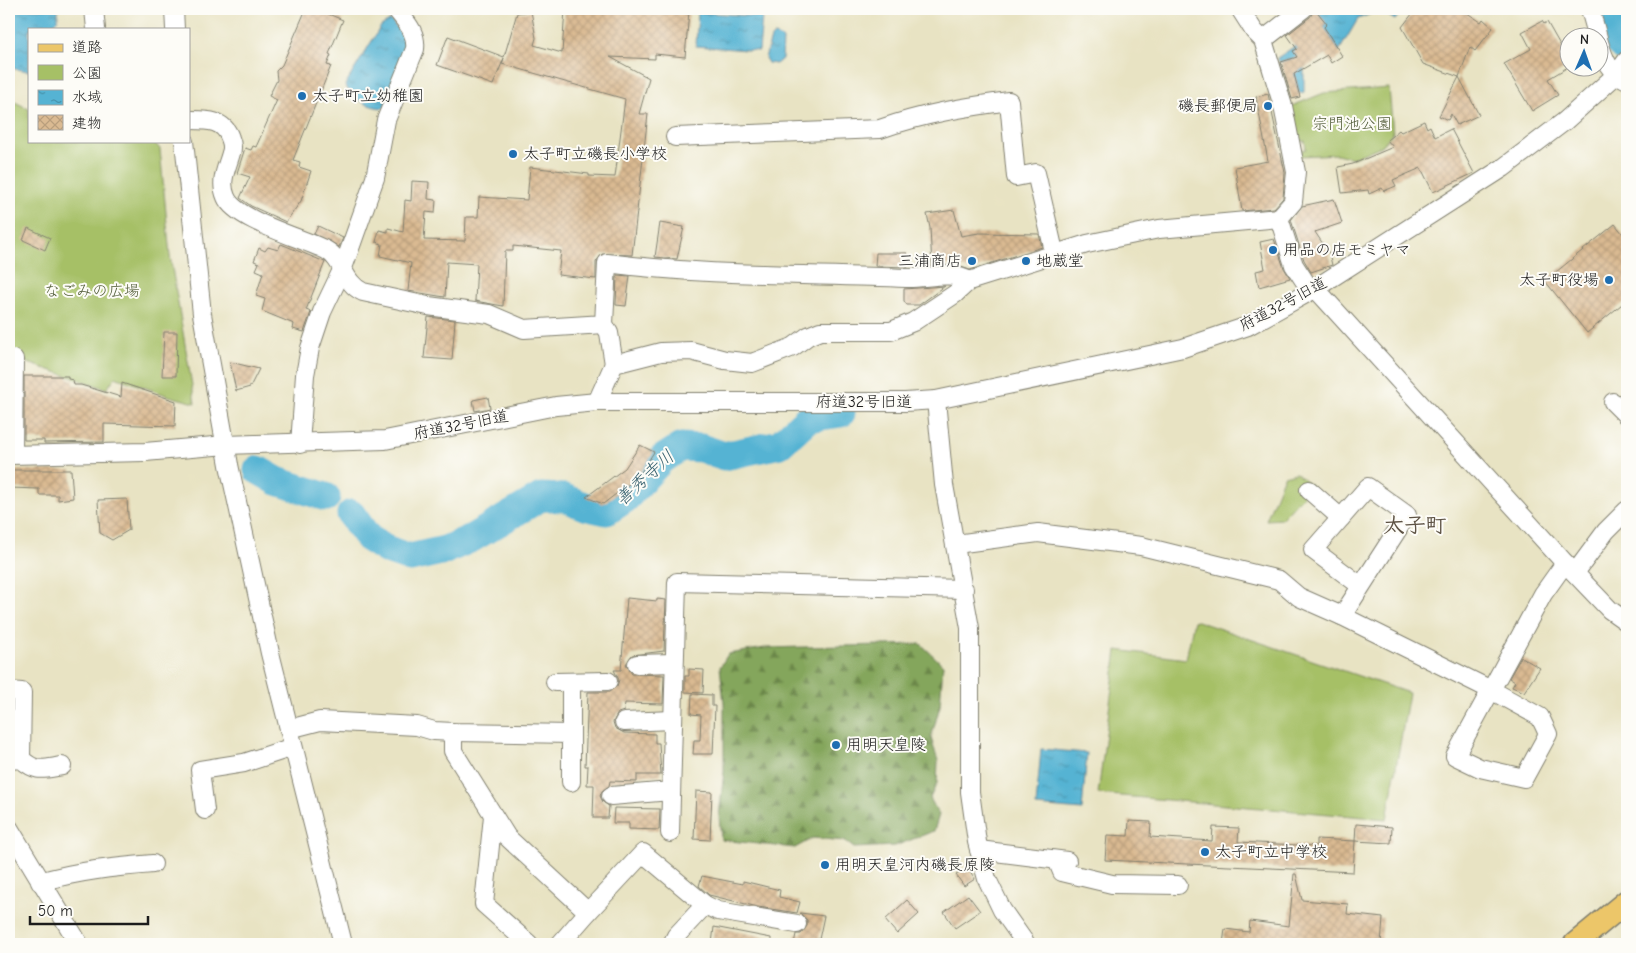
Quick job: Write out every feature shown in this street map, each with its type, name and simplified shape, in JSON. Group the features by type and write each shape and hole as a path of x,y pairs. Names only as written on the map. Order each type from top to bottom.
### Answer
{"main road":[{"path":"1575,944 1627,901"}],"street":[{"path":"94,9 96,28"},
{"path":"174,9 175,28"},
{"path":"300,444 305,375 310,348 322,312 343,268 375,178 386,120 415,49 416,40 413,31 396,9"},
{"path":"614,364 661,352 691,350 725,360 752,363 787,349 820,331 891,331 913,322 955,294 969,281 1056,256 1087,244 1159,229 1279,218 1293,202 1296,172 1283,106 1263,40 1254,32 1240,9"},
{"path":"1263,40 1303,9"},
{"path":"1590,9 1595,28"},
{"path":"1608,64 1623,70"},
{"name":"府道32号旧道","path":"11,454 145,452 226,445 385,440 556,406 597,402 905,402 936,400 1183,348 1248,326 1313,290 1503,168 1565,121 1623,70"},
{"path":"676,137 880,129 904,120 969,106 1009,101 1016,177 1036,173 1056,256"},
{"path":"190,120 212,120 222,125 229,133 232,152 225,168 223,183 225,197 236,212 328,251 343,268 349,283 363,292 428,306 489,314 524,329 604,324"},
{"path":"184,142 202,314 226,445 270,653 343,944"},
{"path":"1279,218 1294,264 1313,290 1570,568 1610,610 1627,622"},
{"path":"597,402 614,364 609,333 604,324 607,263 747,274 910,278 960,275 969,281"},
{"path":"11,454 14,359"},
{"path":"936,400 944,485 970,628 970,792 979,850 987,879 1002,910 1026,944"},
{"path":"1613,402 1627,416"},
{"path":"1342,616 1407,516 1368,487 1313,550 1361,586"},
{"path":"1309,490 1341,518"},
{"path":"956,544 1038,533 1141,546 1279,580 1299,597 1342,616 1490,690 1540,717 1548,734 1524,778 1480,768 1455,756 1490,690 1542,594 1627,510"},
{"path":"670,833 677,582 964,589"},
{"path":"637,664 674,663"},
{"path":"571,782 571,734 563,682 608,681"},
{"path":"9,691 22,692 15,759 38,770 62,766"},
{"path":"624,722 673,720"},
{"path":"289,729 320,721 417,726 434,731 453,732 571,734"},
{"path":"453,732 453,751 507,837 588,912"},
{"path":"205,810 200,770 244,763 293,747"},
{"path":"611,796 671,791"},
{"path":"493,816 484,904 529,944"},
{"path":"9,828 79,944"},
{"path":"979,850 1062,861 1062,872 1112,884 1178,885"},
{"path":"560,944 643,853 705,905 718,911 797,924"},
{"path":"40,882 59,876 153,864"},
{"path":"672,944 676,936 705,905"}],"green space":[{"name":"宗門池公園","path":"1389,88 1393,133 1381,146 1353,158 1337,154 1300,156 1299,151 1306,149 1305,141 1298,141 1289,107 1324,93"},
{"name":"なごみの広場","path":"9,99 28,108 28,142 124,142 125,144 154,142 160,149 170,256 195,403 115,377 107,389 19,360 9,368"},
{"path":"1296,473 1312,486 1281,519 1266,520 1284,476"},
{"path":"1194,620 1409,693 1387,819 1098,794 1117,650 1186,659"},
{"path":"921,644 943,665 940,706 931,738 938,761 937,783 930,798 939,815 934,831 895,846 854,848 845,841 813,838 795,848 721,840 719,816 724,771 724,703 720,667 728,654 765,648"}],"water":[{"path":"9,9 58,9 58,19 50,28 28,28 28,71 9,68"},
{"path":"1316,9 1383,9 1358,19 1339,51 1327,31 1294,51 1304,68 1304,92 1299,93 1291,59 1279,62 1277,58 1327,25"},
{"path":"1383,9 1404,9 1395,20 1387,15"},
{"path":"698,12 762,17 759,51 696,46"},
{"path":"391,20 408,43 384,108 378,108 357,98 345,85 381,26"},
{"path":"774,35 783,40 782,59 776,64 768,63 765,58 771,38"},
{"path":"1041,749 1087,753 1082,810 1036,806"}],"building":[{"path":"306,9 316,9 343,20 329,54 331,55 327,65 331,66 293,160 300,162 299,167 311,171 301,201 286,222 251,206 240,198 250,177 237,173 245,148 251,150 253,146 256,147 277,100 269,96 277,80 276,71 282,65"},
{"path":"565,9 687,9 689,11 685,57 655,54 655,59 610,57 649,78 639,114 648,114 632,255 602,254 596,262 596,279 558,275 561,251 513,246 513,251 505,251 503,306 475,301 477,264 447,262 445,297 408,291 411,263 380,256 382,244 376,242 379,230 388,232 388,228 403,232 405,200 411,201 412,181 429,182 428,199 436,200 435,213 426,212 424,240 465,241 466,217 478,217 479,197 527,200 530,167 589,174 589,176 615,177 625,99 502,64 504,58 493,85 437,65 448,36 504,57 517,13 531,11 536,38 534,45 562,53"},
{"path":"1315,9 1327,24 1324,27 1342,56 1331,63 1327,55 1294,74 1300,97 1292,99 1281,62 1297,57 1293,51 1297,49 1287,35 1310,17"},
{"path":"1416,9 1461,9 1481,22 1483,19 1493,28 1475,51 1470,47 1459,77 1423,64 1402,27"},
{"path":"1542,21 1544,24 1547,22 1558,41 1558,73 1548,79 1558,95 1532,111 1504,64 1531,49 1522,32"},
{"path":"1459,77 1479,115 1457,125 1451,114 1448,120 1439,116"},
{"path":"1268,94 1285,173 1283,198 1274,208 1242,211 1235,167 1268,161 1256,97"},
{"path":"1424,121 1427,128 1430,126 1435,137 1451,129 1474,173 1433,192 1421,168 1393,180 1396,186 1384,191 1382,188 1369,194 1368,190 1342,193 1338,167 1353,164 1393,147 1387,140 1399,130 1401,132"},
{"path":"1334,199 1342,223 1315,232 1329,253 1332,265 1311,272 1304,260 1291,220 1302,206"},
{"path":"954,210 961,236 979,233 1039,234 1042,247 970,270 955,265 932,266 930,228 927,214"},
{"path":"660,223 684,227 677,259 655,257"},
{"path":"1615,224 1627,239 1627,300 1587,333 1545,281"},
{"path":"318,226 343,238 339,247 314,234"},
{"path":"28,228 50,238 45,250 23,240"},
{"path":"1274,239 1284,268 1290,278 1259,287 1256,271 1265,269 1260,242"},
{"path":"281,244 325,262 306,310 311,312 304,332 293,329 294,324 262,311 265,299 256,296 263,273 256,270 259,263 254,261 259,248 265,251 268,247 278,250"},
{"path":"876,253 907,253 908,267 875,266"},
{"path":"617,275 630,276 626,306 616,305"},
{"path":"945,286 919,305 907,305 904,301 904,289"},
{"path":"428,317 455,320 452,360 424,358"},
{"path":"164,332 177,332 176,376 162,376"},
{"path":"230,362 259,369 250,387 236,391"},
{"path":"24,376 68,376 68,379 73,380 74,385 81,385 121,397 122,383 176,401 175,426 104,424 104,442 44,443 44,440 24,440"},
{"path":"488,397 490,408 475,411 473,400"},
{"path":"640,445 654,452 638,477 603,504 586,497 625,468"},
{"path":"10,470 71,470 73,498 58,500 58,495 39,495 39,489 10,488"},
{"path":"127,499 129,530 112,540 100,533 98,500"},
{"path":"627,598 666,600 664,651 632,655 626,664 632,674 664,675 663,704 625,703 624,711 618,713 613,722 615,728 624,733 655,734 655,743 659,743 661,775 637,775 637,782 610,781 609,786 602,791 600,796 603,802 609,806 608,818 593,818 594,785 587,785 588,766 585,766 588,692 609,692 617,686 619,680 614,670 621,670"},
{"path":"1521,657 1540,668 1524,692 1512,687 1515,682 1509,678"},
{"path":"689,669 704,670 703,693 685,692 685,676 689,676"},
{"path":"692,694 712,695 712,706 715,706 713,754 693,754 694,740 700,740 701,715 691,714"},
{"path":"696,791 712,792 710,840 694,839"},
{"path":"614,808 660,809 659,830 629,829 629,823 613,823"},
{"path":"1129,821 1151,822 1150,837 1212,841 1213,827 1239,828 1238,842 1316,846 1316,839 1355,841 1353,872 1105,860 1107,835 1128,836"},
{"path":"1356,824 1392,827 1391,843 1355,841"},
{"path":"968,868 975,879 964,886 956,875"},
{"path":"1294,874 1296,874 1302,900 1348,904 1347,914 1383,918 1381,944 1223,944 1225,929 1249,932 1250,921 1289,926"},
{"path":"702,876 743,884 743,881 780,890 779,897 800,902 797,913 758,907 709,895 699,886"},
{"path":"968,895 980,911 955,928 944,912"},
{"path":"907,900 919,914 897,934 885,920"},
{"path":"800,913 824,916 818,944 794,944 796,934 801,934 807,926 807,920"},
{"path":"714,927 771,938 771,944 712,944"}],"waterway":[{"path":"1622,9 1617,14 1620,44 1627,50"},
{"name":"善秀寺川","path":"351,514 368,538 387,550 410,558 445,550 472,538 541,497 565,498 584,506 607,511 625,499 662,459 681,447 701,448 724,456 780,444 808,418 841,413"},
{"name":"善秀寺川","path":"258,470 277,481 326,497"}],"place":[{"name":"太子町立幼稚園","path":"302,96"},
{"name":"磯長郵便局","path":"1268,106"},
{"name":"太子町立磯長小学校","path":"513,154"},
{"name":"用品の店モミヤマ","path":"1273,250"},
{"name":"三浦商店","path":"972,261"},
{"name":"地蔵堂","path":"1026,261"},
{"name":"太子町役場","path":"1609,280"},
{"name":"用明天皇陵","path":"836,745"},
{"name":"太子町立中学校","path":"1205,852"},
{"name":"用明天皇河内磯長原陵","path":"825,865"}],"district":[{"name":"太子町","path":"1415,525"}]}
